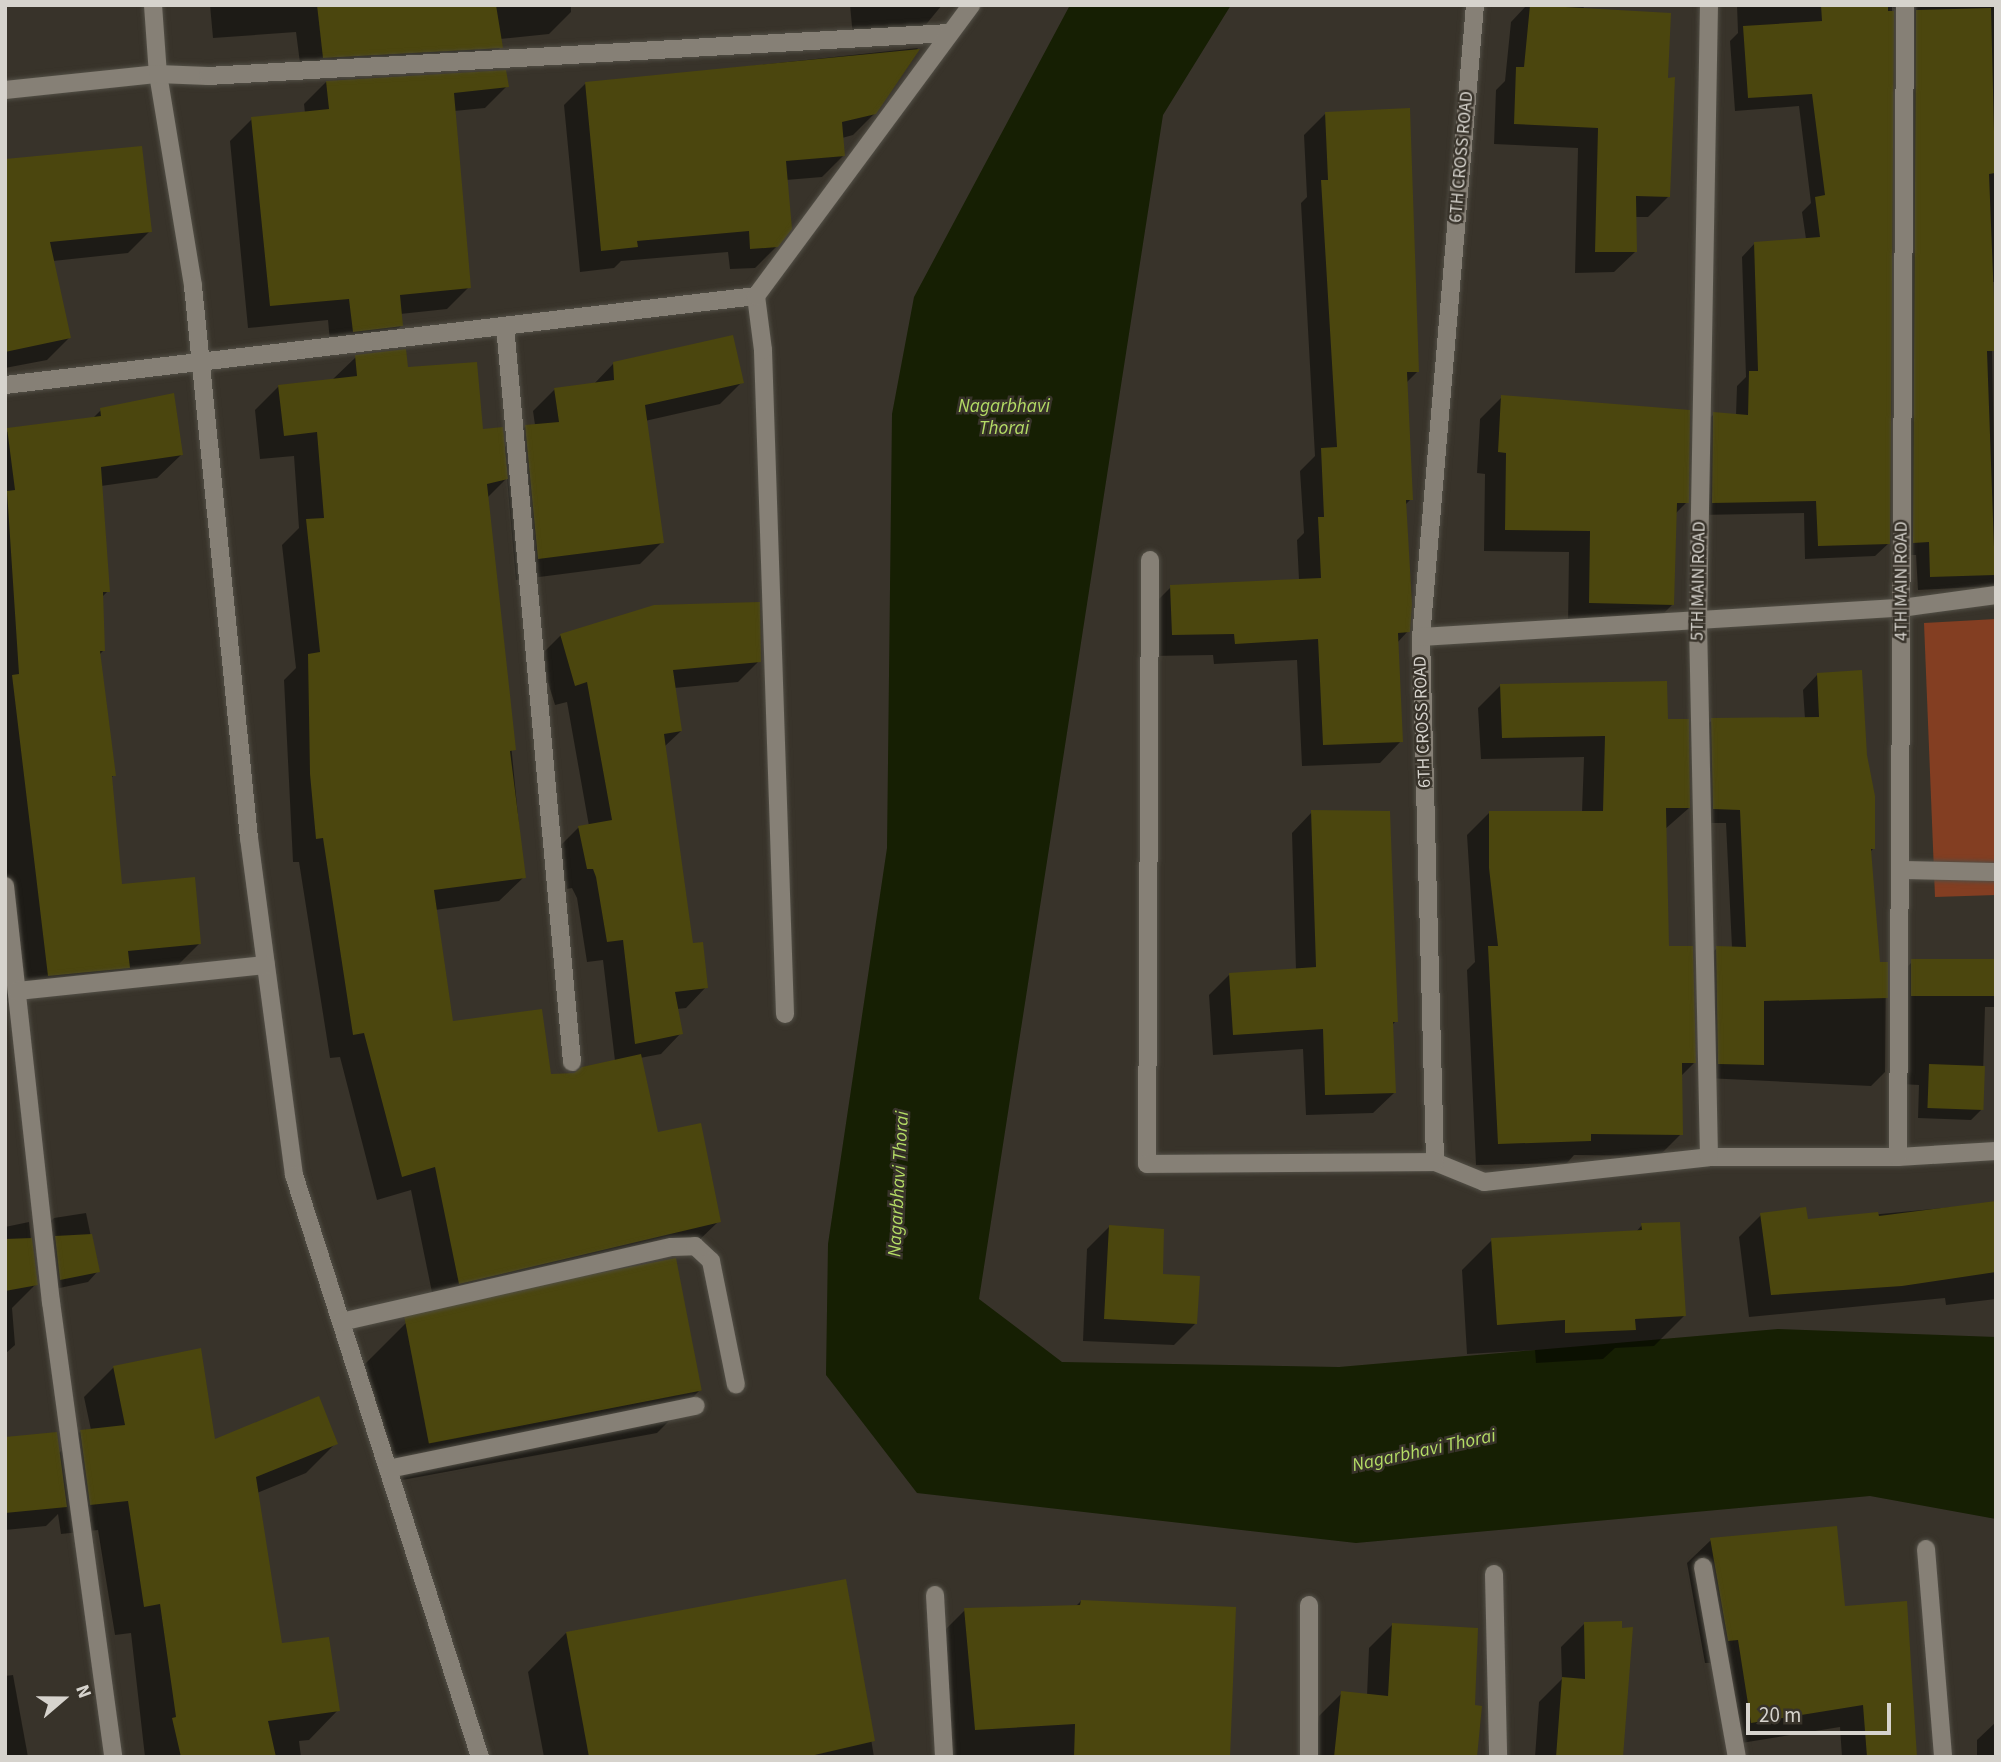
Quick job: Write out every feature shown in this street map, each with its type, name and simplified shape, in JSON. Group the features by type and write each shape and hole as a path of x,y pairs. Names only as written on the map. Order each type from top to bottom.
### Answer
{"street":[{"path":"153,5 159,74 201,362 266,965 294,1175 480,1757"},
{"path":"785,1014 763,350 756,296 971,5"},
{"name":"6TH CROSS ROAD","path":"1435,1162 1421,637 1475,5"},
{"name":"5TH MAIN ROAD","path":"1709,5 1698,622 1709,1157"},
{"name":"4TH MAIN ROAD","path":"1898,1157 1902,870 1905,5"},
{"path":"5,90 159,74 208,76 950,33"},
{"path":"5,385 756,296"},
{"path":"505,326 572,1062"},
{"path":"1150,560 1147,1164 1435,1162 1484,1182 1709,1157 1898,1157 1996,1151"},
{"path":"1421,637 1901,608 1996,595"},
{"path":"1902,870 1996,872"},
{"path":"5,886 51,1302 113,1757"},
{"path":"17,991 266,965"},
{"path":"341,1322 672,1247 695,1246 711,1261 736,1385"},
{"path":"388,1469 696,1406"},
{"path":"1926,1549 1943,1757"},
{"path":"1703,1567 1737,1757"},
{"path":"1494,1574 1498,1757"},
{"path":"935,1595 944,1757"},
{"path":"1309,1605 1309,1757"}],"shaded area":[{"path":"1996,619 1996,895 1935,897 1924,623"}],"water":[{"name":"Nagarbhavi Thorai","path":"1070,5 1231,5 1163,115 979,1299 1062,1362 1339,1367 1778,1329 1996,1337 1996,1519 1870,1496 1356,1543 917,1493 826,1375 828,1244 887,848 892,414 914,297"}],"building":[{"path":"317,5 496,5 503,48 323,58"},
{"path":"1530,5 1671,13 1668,78 1675,77 1670,197 1636,196 1637,252 1595,252 1598,128 1514,124 1516,67 1524,67"},
{"path":"1821,5 1888,5 1888,11 1894,11 1890,544 1818,546 1816,501 1712,503 1713,412 1748,415 1749,371 1758,371 1754,242 1820,237 1815,197 1825,195 1812,94 1748,98 1743,26 1822,21"},
{"path":"1991,8 1995,173 1989,174 1996,351 1987,351 1995,575 1930,577 1929,542 1913,543 1916,10"},
{"path":"920,49 876,114 842,122 845,156 786,161 792,229 778,247 750,249 749,231 637,241 638,247 601,251 585,82"},
{"path":"506,70 509,87 454,93 471,288 400,295 403,326 353,332 349,299 270,306 251,117 329,109 326,81"},
{"path":"1410,108 1419,372 1407,372 1413,500 1406,500 1412,604 1410,632 1398,633 1403,742 1323,745 1318,639 1235,644 1234,634 1172,635 1170,585 1321,578 1318,517 1324,517 1321,448 1337,447 1321,180 1328,180 1325,112"},
{"path":"142,146 152,232 50,242 71,338 5,352 5,159"},
{"path":"733,335 744,383 645,405 664,543 538,559 525,425 559,422 554,388 614,380 613,362"},
{"path":"406,349 408,367 477,362 483,429 503,427 508,479 487,484 516,750 510,751 526,878 434,890 453,1021 542,1009 551,1074 574,1073 582,1067 641,1054 658,1132 701,1123 721,1222 459,1284 435,1167 402,1177 364,1033 353,1035 323,838 316,839 310,774 308,654 320,652 306,519 324,518 317,432 284,436 278,385 357,376 355,355"},
{"path":"174,393 183,455 101,467 110,592 103,592 105,651 100,651 116,776 112,776 122,884 195,877 201,944 128,951 130,968 48,976 12,675 19,674 7,491 15,490 7,428 101,416 100,408"},
{"path":"1501,395 1690,410 1689,503 1677,503 1674,605 1589,603 1590,531 1505,530 1506,453 1498,452"},
{"path":"760,602 761,662 673,670 682,731 664,734 693,943 703,942 708,988 675,992 683,1034 635,1044 623,940 607,942 596,877 593,869 587,869 578,826 612,820 587,682 575,686 560,634 654,605"},
{"path":"1862,670 1867,755 1875,796 1875,849 1871,849 1880,962 1888,962 1888,998 1764,1001 1764,1065 1718,1064 1716,946 1746,947 1740,810 1713,809 1711,718 1819,717 1817,673"},
{"path":"1667,681 1668,719 1689,719 1690,808 1666,808 1669,946 1693,946 1696,1063 1682,1063 1683,1135 1591,1134 1591,1141 1498,1144 1488,946 1498,946 1489,868 1489,811 1603,811 1605,736 1502,738 1500,684"},
{"path":"1311,810 1390,811 1398,1022 1393,1022 1396,1093 1325,1095 1323,1029 1233,1035 1229,973 1316,967"},
{"path":"1911,959 1996,959 1996,996 1911,996"},
{"path":"1929,1064 1985,1066 1983,1110 1927,1108"},
{"path":"1996,1201 1996,1272 1902,1286 1771,1295 1760,1213 1806,1207 1808,1219 1878,1212 1879,1216"},
{"path":"1680,1222 1686,1316 1635,1319 1636,1330 1565,1333 1565,1320 1497,1325 1491,1238 1642,1230 1641,1223"},
{"path":"1109,1225 1164,1229 1163,1274 1200,1276 1197,1324 1104,1319"},
{"path":"92,1234 100,1272 60,1280 55,1236"},
{"path":"32,1238 38,1285 5,1291 5,1239"},
{"path":"676,1258 702,1391 429,1444 403,1311"},
{"path":"201,1348 215,1439 319,1396 338,1444 256,1477 282,1643 329,1637 340,1711 268,1721 276,1757 181,1757 172,1718 176,1717 160,1604 144,1607 128,1501 90,1505 80,1430 125,1425 113,1366"},
{"path":"57,1432 67,1507 5,1513 5,1437"},
{"path":"1837,1526 1845,1606 1907,1601 1917,1757 1867,1757 1863,1705 1751,1723 1738,1640 1728,1641 1710,1538"},
{"path":"846,1579 875,1741 806,1757 589,1757 566,1632"},
{"path":"1081,1600 1236,1607 1230,1757 1074,1757 1075,1724 975,1730 964,1608 1080,1605"},
{"path":"1622,1621 1622,1628 1633,1627 1623,1757 1556,1757 1562,1677 1585,1679 1584,1622"},
{"path":"1392,1623 1478,1628 1475,1705 1482,1706 1477,1757 1334,1757 1341,1691 1388,1696"}]}
